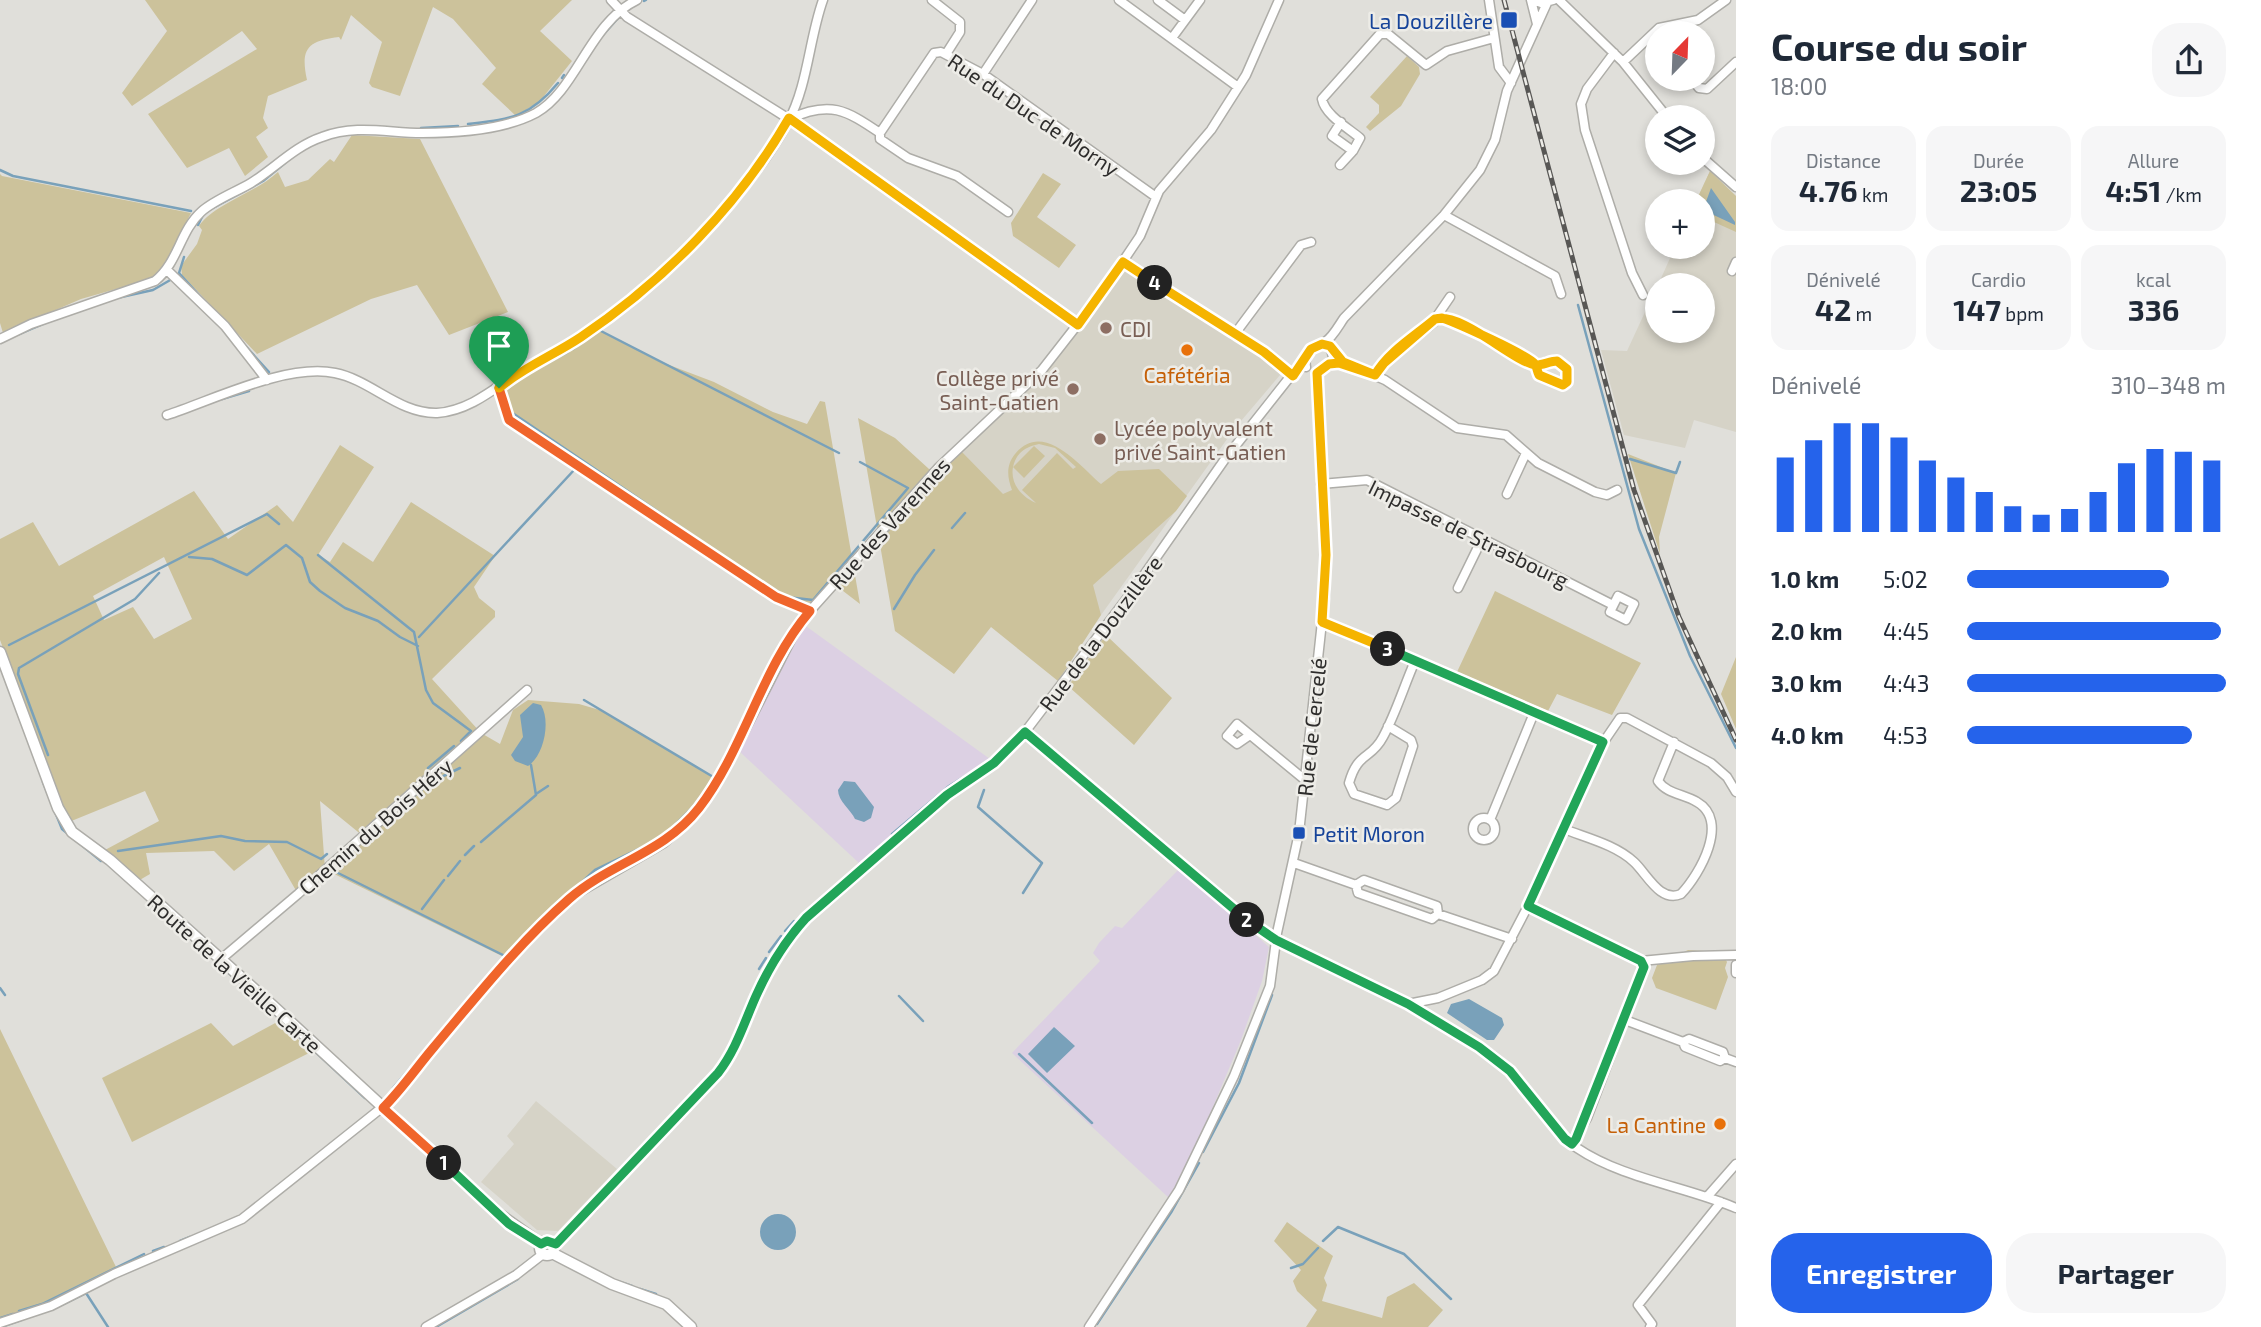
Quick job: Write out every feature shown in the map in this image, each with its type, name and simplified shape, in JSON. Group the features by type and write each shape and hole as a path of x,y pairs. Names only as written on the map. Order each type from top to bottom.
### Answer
{"street":[{"path":"611,0 620,10 789,118 1078,325"},
{"path":"0,339 95,300 140,288 168,271 200,212 322,137 369,129 421,133 452,131 516,121 538,111 566,80 591,43 620,10 637,0"},
{"path":"167,415 267,380 318,371 336,373 412,409 427,412 464,407 499,388 611,314 699,238 755,174 789,118 823,0"},
{"path":"932,0 960,22 960,32 946,54"},
{"path":"983,74 1032,0"},
{"path":"1119,0 1238,87"},
{"path":"1158,0 1185,20"},
{"path":"1172,38 1200,0"},
{"name":"Rue des Varennes","path":"0,1324 51,1306 114,1273 242,1219 383,1108 500,968 571,897 664,843 690,818 721,778 784,649 810,611 939,467 1042,370 1078,325 1140,236 1156,197 1211,130 1238,87 1279,0"},
{"path":"1489,0 1499,67 1511,83"},
{"path":"1335,329 1329,364 1317,373 1306,367 1308,354 1317,345 1324,344 1335,329 1444,215 1486,160 1511,83 1535,35 1550,1 1532,0 1537,16 1535,35"},
{"path":"1559,0 1623,62 1657,105"},
{"path":"1691,21 1698,20 1726,0"},
{"path":"1340,165 1362,140 1324,107 1322,99 1380,34 1390,36 1426,65 1447,51 1494,38"},
{"path":"1623,62 1645,42"},
{"name":"Rue du Duc de Morny","path":"880,133 934,53 946,54 983,74 1156,197"},
{"path":"1614,53 1587,89 1581,104 1585,130 1632,272 1643,295"},
{"path":"1715,82 1736,62"},
{"path":"789,118 822,108 844,110 880,133 880,139 908,159 957,176 1008,212"},
{"path":"1341,121 1332,136 1352,152"},
{"path":"1715,169 1736,187"},
{"path":"1444,215 1555,276 1561,294"},
{"path":"1234,335 1301,245 1311,242"},
{"path":"1123,262 1280,364 1293,376"},
{"path":"168,271 225,326 267,380"},
{"path":"1375,375 1384,363 1435,319 1450,297"},
{"path":"1435,319 1442,318 1466,327 1535,365"},
{"path":"1324,344 1348,364 1400,388 1454,427 1503,434 1519,443 1526,453 1549,469 1601,494 1617,490"},
{"name":"Rue de la Douzillère","path":"426,1327 516,1275 547,1249 593,1208 607,1189 727,1062 764,980 797,928 947,795 994,763 1025,732 1137,585 1225,459 1308,354"},
{"path":"1329,364 1348,364"},
{"name":"Rue de la Douzillère","path":"1293,376 1306,367"},
{"name":"Rue de Cercelé","path":"1089,1327 1179,1190 1209,1130 1266,997 1293,863 1305,779 1327,564 1317,373"},
{"path":"499,388 509,420 776,597 810,611"},
{"path":"1507,494 1526,453"},
{"name":"Impasse de Strasbourg","path":"1321,484 1367,480 1613,605"},
{"path":"1458,588 1482,539"},
{"path":"1322,622 1603,742"},
{"name":"Route de la Vieille Carte","path":"0,652 66,825 220,960 509,1224 547,1249 612,1284 666,1304 691,1327"},
{"path":"1388,726 1411,740 1413,746 1396,799 1387,805 1354,794 1349,786 1357,761 1376,748 1388,726 1415,661"},
{"name":"Chemin du Bois Héry","path":"220,960 527,690"},
{"path":"1490,820 1534,713"},
{"path":"1408,1004 1438,998 1488,976 1512,939 1603,742 1623,716 1720,769 1736,792"},
{"path":"1025,732 1253,925 1276,940 1408,1004 1500,1062 1572,1144 1603,1161 1736,1208"},
{"path":"1250,735 1305,779"},
{"path":"1564,829 1623,854 1664,893 1673,896 1681,894 1708,846 1713,830 1710,815 1703,806 1667,790 1658,781 1674,742"},
{"path":"1293,863 1356,885"},
{"path":"1356,885 1364,880 1425,901 1437,906 1438,914"},
{"path":"1356,885 1358,893 1368,897 1432,919 1438,914"},
{"path":"1528,906 1641,961 1736,955"},
{"path":"1438,914 1512,939"},
{"path":"1572,1144 1587,1118 1625,1020 1643,970 1641,961"},
{"path":"1736,965 1736,974"},
{"path":"1625,1020 1683,1042 1685,1047 1720,1061 1725,1058 1736,1062"},
{"path":"1707,1197 1736,1164"},
{"path":"1650,1327 1652,1324 1638,1304 1721,1202"}],"shaded area":[{"path":"145,0 572,0 540,31 572,61 540,101 516,116 482,84 496,68 453,19 433,7 400,96 372,87 369,83 382,42 351,15 341,40 339,37 320,41 309,48 305,60 307,80 268,96 263,118 268,128 256,137 268,157 245,176 229,148 187,168 148,114 257,49 242,31 132,106 122,93 167,31"},
{"path":"1407,56 1419,67 1420,74 1401,106 1370,131 1366,127 1379,113 1379,105 1370,97"},
{"path":"352,135 420,139 508,312 449,335 417,285 371,299 257,354 182,275 181,266 197,244 202,230 199,226 214,211 258,187 278,172 285,187 308,180 330,159 334,162"},
{"path":"1043,173 1061,184 1037,217 1076,245 1059,268 1013,236 1011,223"},
{"path":"0,174 191,213 166,263 151,279 81,299 3,333 0,323"},
{"path":"1708,175 1714,175 1736,196 1736,432 1694,420 1685,448 1624,435 1601,350 1627,351 1645,312 1645,343 1715,343 1715,273 1663,273 1670,259 1715,259 1715,189 1702,189"},
{"path":"1708,175 1714,175 1736,196 1736,232 1715,222 1715,189 1702,189"},
{"name":"Lycée polyvalent privé Saint-Gatien","path":"1125,270 1277,365 1280,375 1235,428 1101,615 946,465 1043,375"},
{"path":"594,327 656,360 714,382 773,412 807,424 820,401 825,402 860,604 834,584 816,603 786,602 509,418 506,389 512,377"},
{"path":"858,418 895,438 929,469 946,465 961,451 1003,494 1012,490 1008,471 1012,458 1026,445 1037,441 1061,449 1101,484 1118,471 1159,469 1187,496 1176,511 1093,585 1101,615 1058,681 991,627 954,674 895,631","holes":["1039,444 1055,448 1076,467 1073,469 1057,453 1022,490 1036,503 1021,493 1015,484 1013,467 1022,451"]},
{"path":"340,445 374,467 318,555 330,562 343,542 373,562 411,502 495,556 474,587 479,598 495,611 495,617 432,679 481,733 500,744 513,710 528,700 579,704 603,711 716,778 672,836 585,887 508,959 326,870 298,894 269,844 234,871 214,851 146,853 150,874 138,881 105,850 159,821 145,791 69,822 0,640 0,539 33,522 59,566 194,491 228,539 277,505 293,522","holes":["164,557 192,619 154,639 133,607 104,620 93,596","320,801 363,836 325,869"]},
{"path":"1034,446 1045,456 1024,478 1013,467"},
{"path":"1628,454 1676,473 1659,537 1660,554"},
{"path":"1495,591 1641,663 1612,715 1557,694 1548,711 1457,672"},
{"path":"803,624 990,759 932,801 860,864 739,751"},
{"path":"1106,635 1172,698 1134,745 1068,686"},
{"path":"1736,657 1736,729 1721,694"},
{"path":"1180,868 1269,947 1262,981 1241,1040 1207,1121 1169,1198 1012,1053 1100,961 1093,953 1099,943 1115,926 1122,928"},
{"path":"1688,950 1722,952 1727,962 1725,968 1728,977 1716,1010 1656,988 1652,978 1657,965"},
{"path":"279,1021 311,1052 132,1142 102,1078 211,1023 233,1046"},
{"path":"0,1029 116,1267 45,1304 0,1318"},
{"path":"536,1101 617,1169 558,1231 537,1230 481,1182 514,1144 507,1136"},
{"path":"1287,1222 1333,1256 1324,1278 1327,1285 1322,1301 1382,1318 1387,1297 1414,1283 1443,1310 1428,1327 1306,1327 1317,1310 1297,1291 1293,1281 1301,1270 1274,1241"}],"water":[{"path":"1715,194 1735,222 1735,225 1715,216"},
{"path":"533,703 541,705 545,729 542,747 528,766 515,761 511,755 523,737 520,715"},
{"path":"844,781 855,782 874,807 871,818 864,822 855,819 842,802 838,790"},
{"path":"1469,999 1502,1018 1504,1025 1494,1040 1487,1040 1447,1013 1451,1004"},
{"path":"1054,1027 1075,1046 1047,1073 1028,1054"},
{"path":"778,1214 791,1219 796,1232 791,1245 778,1250 765,1245 760,1232 765,1219"}],"waterway":[{"path":"603,35 619,17"},
{"path":"468,124 518,115 538,103 558,83"},
{"path":"421,128 458,126"},
{"path":"211,209 263,181 285,163"},
{"path":"0,170 13,176 191,211"},
{"path":"198,225 202,217"},
{"path":"184,257 179,273 269,372"},
{"path":"117,298 153,290 172,279"},
{"path":"1578,305 1639,529 1690,656 1736,748"},
{"path":"19,334 45,323"},
{"path":"573,349 599,330 839,453"},
{"path":"510,383 568,352"},
{"path":"503,378 510,374"},
{"path":"222,399 249,391"},
{"path":"514,414 757,579"},
{"path":"1630,459 1676,473 1680,462"},
{"path":"787,597 813,600 908,488 860,462"},
{"path":"419,637 575,469"},
{"path":"952,528 965,513"},
{"path":"9,645 267,514 279,524"},
{"path":"873,546 893,525"},
{"path":"189,557 212,559 247,575 286,545 302,558 310,582 320,591 345,608 378,621 418,646"},
{"path":"894,609 934,550"},
{"path":"318,555 414,632 426,690 433,703 471,731 461,741"},
{"path":"48,755 18,674 19,668 135,599 159,573"},
{"path":"584,700 715,778"},
{"path":"428,768 454,746"},
{"path":"892,834 949,786 991,760"},
{"path":"481,842 536,795 531,765"},
{"path":"400,809 429,783 460,768"},
{"path":"43,782 62,829 101,861"},
{"path":"536,794 548,786"},
{"path":"984,790 978,807 1042,863 1023,893"},
{"path":"543,918 595,870 662,838 692,808"},
{"path":"118,851 221,836 245,841 287,842 321,859 327,854"},
{"path":"465,855 474,846"},
{"path":"448,876 460,861"},
{"path":"330,869 505,956"},
{"path":"422,909 444,880"},
{"path":"785,931 794,921"},
{"path":"492,971 537,923"},
{"path":"769,952 781,936"},
{"path":"759,969 766,958"},
{"path":"222,967 270,1010"},
{"path":"489,989 501,974"},
{"path":"470,996 486,978"},
{"path":"0,988 5,995"},
{"path":"1203,1152 1239,1083 1272,995"},
{"path":"899,996 923,1021"},
{"path":"471,1010 480,999"},
{"path":"277,1016 365,1098"},
{"path":"452,1032 457,1026"},
{"path":"424,1052 445,1027"},
{"path":"1019,1054 1092,1123"},
{"path":"393,1088 410,1068"},
{"path":"1097,1324 1172,1211 1199,1163"},
{"path":"1323,1241 1338,1227 1404,1254 1451,1299"},
{"path":"180,1241 190,1237"},
{"path":"153,1251 164,1247"},
{"path":"1291,1268 1303,1264 1318,1248"},
{"path":"19,1311 42,1304 144,1254"},
{"path":"436,1327 518,1279"},
{"path":"620,1282 632,1286"},
{"path":"640,1289 656,1294"},
{"path":"57,1307 86,1293 108,1327"},
{"path":"0,1318 13,1314"},
{"path":"1,1327 21,1320"}],"railway":[{"path":"1504,0 1634,490 1679,617 1736,740"}],"place":[{"name":"La Douzillère","path":"1509,20"},
{"name":"CDI","path":"1106,328"},
{"name":"Cafétéria","path":"1187,350"},
{"name":"Collège privé Saint-Gatien","path":"1073,389"},
{"name":"Lycée polyvalent privé Saint-Gatien","path":"1100,439"},
{"name":"Petit Moron","path":"1299,833"},
{"name":"La Cantine","path":"1720,1124"}],"route":[{"path":"499,388 509,420 776,597 800,604 810,611 784,649 721,778 690,818 664,843 571,897 500,968 383,1108 524,1235 541,1244 550,1241 554,1245 593,1208 607,1189 649,1144 674,1122 727,1062 764,980 792,934 806,918 947,795 994,763 1025,732 1253,925 1276,940 1408,1004 1479,1047 1510,1071 1565,1139 1572,1144 1576,1139 1590,1111 1644,967 1641,961 1528,906 1603,742 1322,622 1326,555 1316,399 1317,373 1329,364 1348,364 1375,375 1384,363 1439,318 1442,318 1445,318 1466,327 1481,334 1535,365 1539,375 1560,385 1565,384 1569,376 1562,364 1549,361 1535,365 1481,334 1439,318 1396,352 1384,363 1377,371 1375,375 1360,369 1348,364 1343,362 1330,346 1322,344 1311,349 1293,376 1264,352 1123,262 1078,325 789,118 755,174 699,238 582,336 512,377 499,388"}]}
